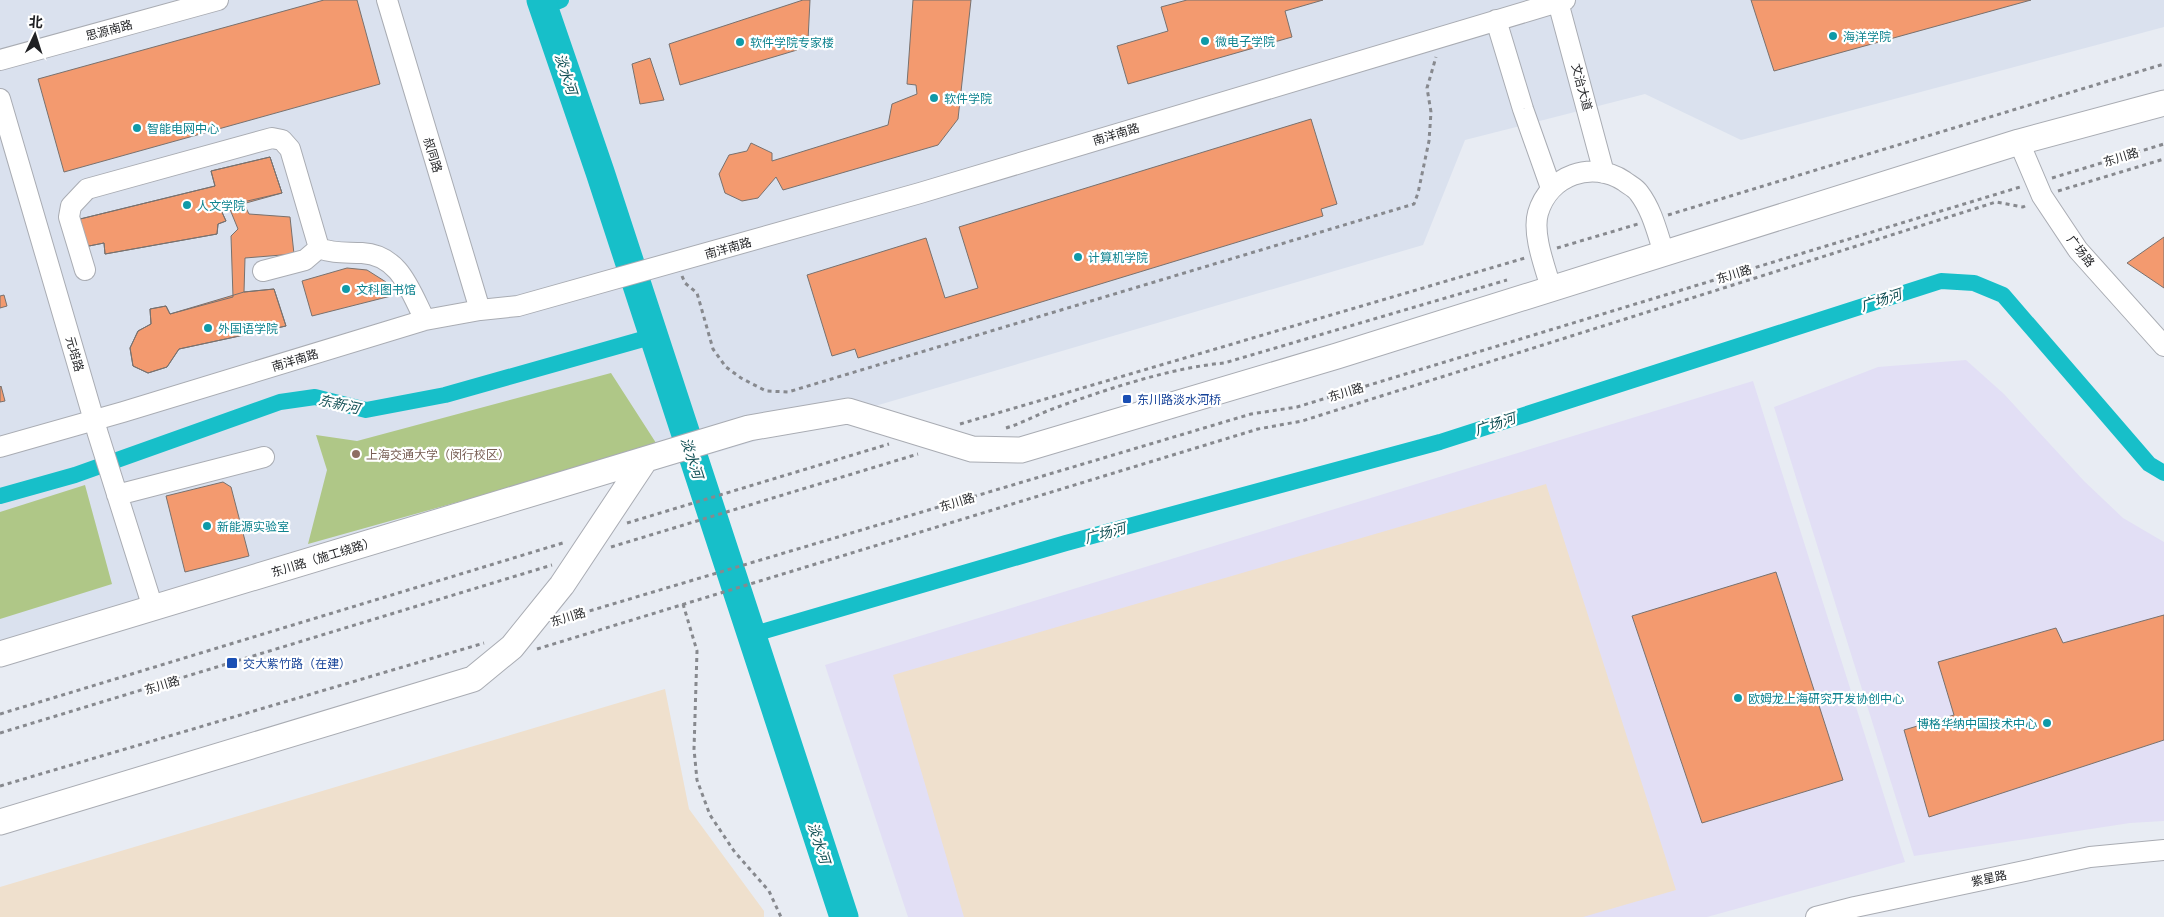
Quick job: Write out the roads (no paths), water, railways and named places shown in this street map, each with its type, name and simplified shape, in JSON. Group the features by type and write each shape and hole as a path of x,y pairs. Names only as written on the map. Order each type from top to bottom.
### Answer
{"main road":[{"path":"1551,288 2019,142 2164,104"},
{"name":"东川路（施工绕路）","path":"0,654 749,428 848,411 972,448 1021,450 1337,356 1551,288"},
{"name":"东川路","path":"0,822 473,679 512,647 562,585 645,460"}],"street":[{"name":"思源南路","path":"0,60 218,0"},
{"name":"叔同路","path":"387,0 480,310"},
{"name":"南洋南路","path":"0,447 97,429 425,320 480,310 518,306 593,287 920,193 1496,20 1514,7 1553,2"},
{"name":"文治大道","path":"1553,2 1604,173"},
{"path":"1496,20 1523,109 1550,188"},
{"name":"元培路","path":"0,99 97,429 153,608"},
{"path":"85,270 69,218 71,206 87,189 272,138 282,140 290,149 319,248"},
{"name":"广场路","path":"2019,142 2039,189 2078,250 2164,346"},
{"path":"1551,288 1538,244 1538,214 1550,188 1568,175 1588,171 1614,175 1638,191 1653,220 1664,253"},
{"path":"263,271 305,260 319,248"},
{"path":"319,248 329,252 381,257 396,267 409,285 425,320"},
{"path":"115,487 264,457"},
{"name":"紫星路","path":"1816,917 1854,907 2090,857 2164,850"}],"waterway":[{"name":"淡水河","path":"541,0 600,172 844,917"},
{"path":"544,7 561,0"},
{"name":"广场河","path":"751,635 1066,543 1440,442 1941,281 1974,283 2003,295 2149,464 2164,473"},
{"name":"东新河","path":"0,496 75,475 280,402 315,397 366,410 445,395 654,336"}],"place":[{"name":"海洋学院","path":"1833,36"},
{"name":"微电子学院","path":"1205,41"},
{"name":"软件学院专家楼","path":"740,42"},
{"name":"软件学院","path":"934,98"},
{"name":"智能电网中心","path":"137,128"},
{"name":"人文学院","path":"187,205"},
{"name":"计算机学院","path":"1078,257"},
{"name":"文科图书馆","path":"346,289"},
{"name":"外国语学院","path":"208,328"},
{"name":"东川路淡水河桥","path":"1127,399"},
{"name":"上海交通大学（闵行校区）","path":"356,454"},
{"name":"新能源实验室","path":"207,526"},
{"name":"交大紫竹路（在建）","path":"232,663"},
{"name":"欧姆龙上海研究开发协创中心","path":"1738,698"},
{"name":"博格华纳中国技术中心","path":"2047,723"}]}
